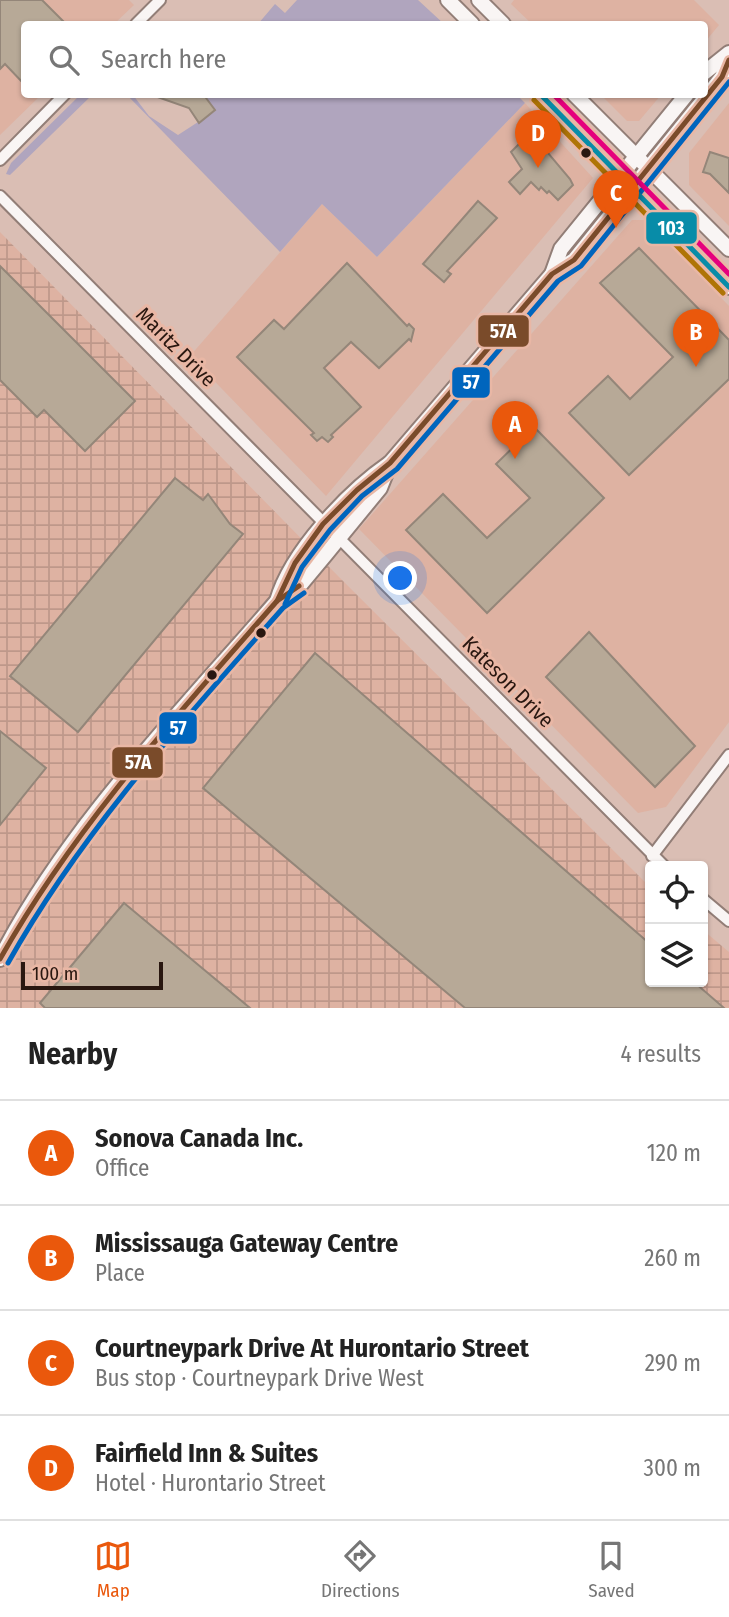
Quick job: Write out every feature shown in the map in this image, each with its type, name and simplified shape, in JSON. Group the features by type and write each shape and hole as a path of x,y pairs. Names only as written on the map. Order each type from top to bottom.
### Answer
{"main road":[{"path":"448,0 469,21"},
{"path":"479,0 500,21"},
{"path":"708,70 729,53"},
{"path":"708,93 722,76 729,60"},
{"path":"544,98 729,287"},
{"path":"578,98 729,249"},
{"path":"552,274 561,249 618,175 684,98"},
{"path":"277,601 284,578 325,525 366,480 390,463 552,274 574,261 704,98"},
{"path":"0,959 43,889 86,829 277,601 296,590 380,488 390,463"}],"street":[{"path":"139,21 160,0"},
{"path":"0,160 61,98"},
{"name":"Maritz Drive","path":"0,196 325,525"},
{"name":"Kateson Drive","path":"325,525 658,861"},
{"path":"652,856 729,755"},
{"path":"708,903 729,921"}],"shaded area":[{"path":"0,0 129,0 134,5 117,21 21,21 21,98 38,98 0,135"},
{"path":"297,0 418,0 441,21 261,21 275,4 285,13"},
{"path":"514,0 694,0 719,25 708,38 708,21 529,21 511,4"},
{"path":"77,98 89,98 10,175 6,174 11,163"},
{"path":"130,98 135,98 149,116 178,135 215,111 205,98 520,98 525,103 377,257 322,204 280,252"},
{"path":"604,98 658,98 639,121 627,121"},
{"path":"525,103 593,178 326,496 190,356 322,204 377,257"},
{"path":"729,103 729,226 689,185 689,153"},
{"path":"632,220 646,220 729,306 729,722 666,807 638,813 359,529"},
{"path":"0,232 339,577 645,882 645,987 708,987 708,934 729,952 729,1008 0,1008"}],"building":[{"path":"0,0 42,0 63,21 21,21 21,81 5,64 0,69"},
{"path":"160,98 206,98 215,110 199,123 189,108"},
{"path":"525,138 540,151 543,147 570,179 573,185 558,200 549,191 547,193 541,187 539,190 531,182 520,194 509,182 522,169 511,152"},
{"path":"710,152 729,158 729,193 710,174 703,172"},
{"path":"478,201 497,218 447,271 451,274 444,282 423,264"},
{"path":"639,248 729,340 729,379 629,475 569,413 608,376 630,399 673,357 600,283"},
{"path":"347,263 407,326 409,324 414,329 411,341 409,339 379,368 351,342 324,368 361,407 331,435 333,437 328,442 322,437 317,441 311,435 314,433 237,357 274,320 284,329"},
{"path":"0,266 135,401 85,451 44,410 37,417 0,380"},
{"path":"534,427 604,498 487,613 406,530 443,494 487,538 530,498 496,464"},
{"path":"175,478 203,500 208,494 230,524 243,534 78,732 10,676"},
{"path":"589,632 695,746 655,787 546,677"},
{"path":"315,653 645,940 645,987 700,987 724,1008 465,1008 203,788"},
{"path":"0,731 46,768 0,825"},
{"path":"124,903 250,1008 45,1008 40,1003"}],"transit line":[{"name":"57A","path":"708,94 722,77 729,60"},
{"name":"57","path":"285,604 302,567 330,530 362,496 397,469 558,281 581,266 729,82"},
{"name":"103","path":"544,98 729,287"},
{"path":"557,98 729,274"},
{"name":"57A","path":"277,601 295,563 323,524 357,490 390,463 552,274 574,260 705,98"},
{"path":"534,100 723,293"},
{"name":"57A","path":"0,959 61,863 129,773 277,601 299,586"},
{"name":"57","path":"8,963 68,868 136,778 283,608 304,593"}],"place":[{"name":"Fairfield Inn & Suites","path":"538,168"},
{"name":"Courtneypark Drive At Hurontario Street","path":"616,228"},
{"name":"Mississauga Gateway Centre","path":"696,367"},
{"name":"Sonova Canada Inc.","path":"515,459"}]}
